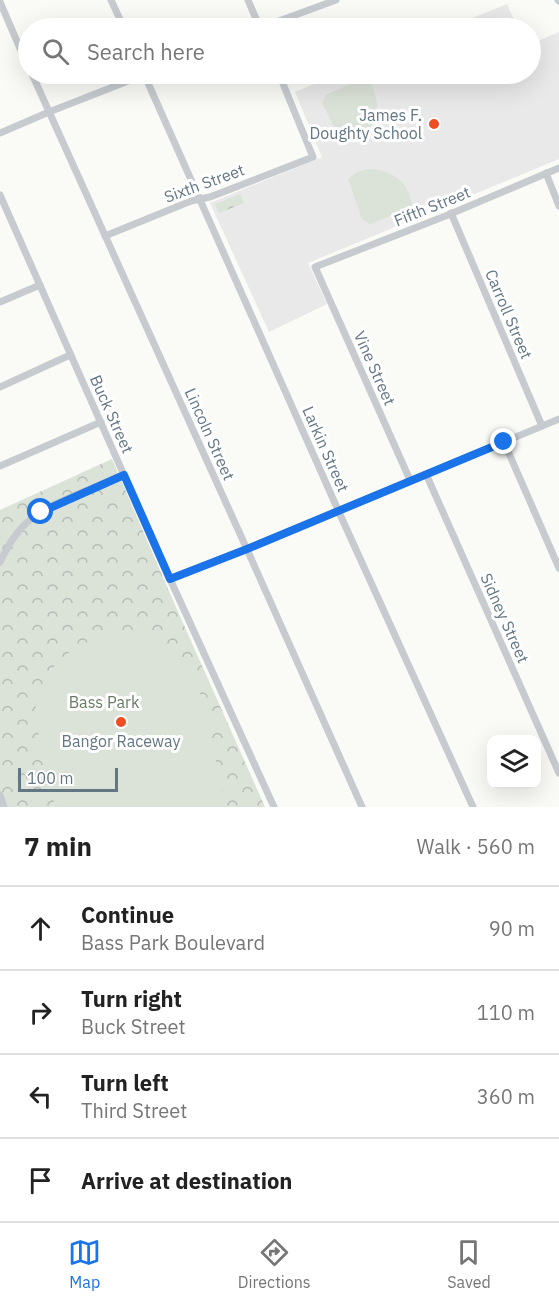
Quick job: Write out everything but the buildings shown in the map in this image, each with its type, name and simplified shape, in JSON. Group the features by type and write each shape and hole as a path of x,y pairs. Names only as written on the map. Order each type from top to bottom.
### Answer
{"street":[{"path":"111,0 119,18"},
{"path":"248,0 256,18"},
{"path":"287,18 336,0"},
{"path":"0,2 18,44"},
{"name":"Lincoln Street","path":"36,84 362,807"},
{"path":"0,133 120,84"},
{"name":"Larkin Street","path":"149,84 338,510 473,807"},
{"name":"Sixth Street","path":"105,236 191,201 210,197 313,157 283,84"},
{"name":"Fifth Street","path":"315,267 559,168"},
{"path":"546,173 559,206"},
{"name":"Buck Street","path":"0,195 274,807"},
{"name":"Carroll Street","path":"451,213 542,426"},
{"name":"Vine Street","path":"315,267 410,480"},
{"path":"0,302 40,285"},
{"path":"0,387 70,355"},
{"path":"170,579 559,419"},
{"path":"0,466 101,423"},
{"path":"504,442 559,568"},
{"name":"Sidney Street","path":"426,474 559,773"},
{"path":"0,562 9,545 30,519 66,500 124,475"},
{"path":"0,795 4,807"}],"shaded area":[{"path":"507,4 513,18 473,18"},
{"name":"James F. Doughty School","path":"559,32 559,159 308,263 327,304 269,332 210,203 322,157 295,92 315,84 541,84 541,40"}],"green space":[{"path":"350,84 370,84 376,97 377,107 371,126 364,134 343,144 322,103 326,95"},
{"path":"368,169 385,172 404,184 411,198 412,207 370,224 362,219 348,179 357,172"},
{"path":"240,194 244,203 219,213 215,204"},
{"name":"Bass Park","path":"112,459 265,807 0,807 0,510"},
{"name":"Bangor Raceway","path":"113,634 134,635 153,641 172,653 188,670 203,702 226,807 55,807 35,718 42,686 49,673 69,652"}],"place":[{"name":"James F. Doughty School","path":"434,124"},
{"name":"Bangor Raceway","path":"121,722"}],"route":[{"path":"41,512 124,475 170,579 504,442"}]}
